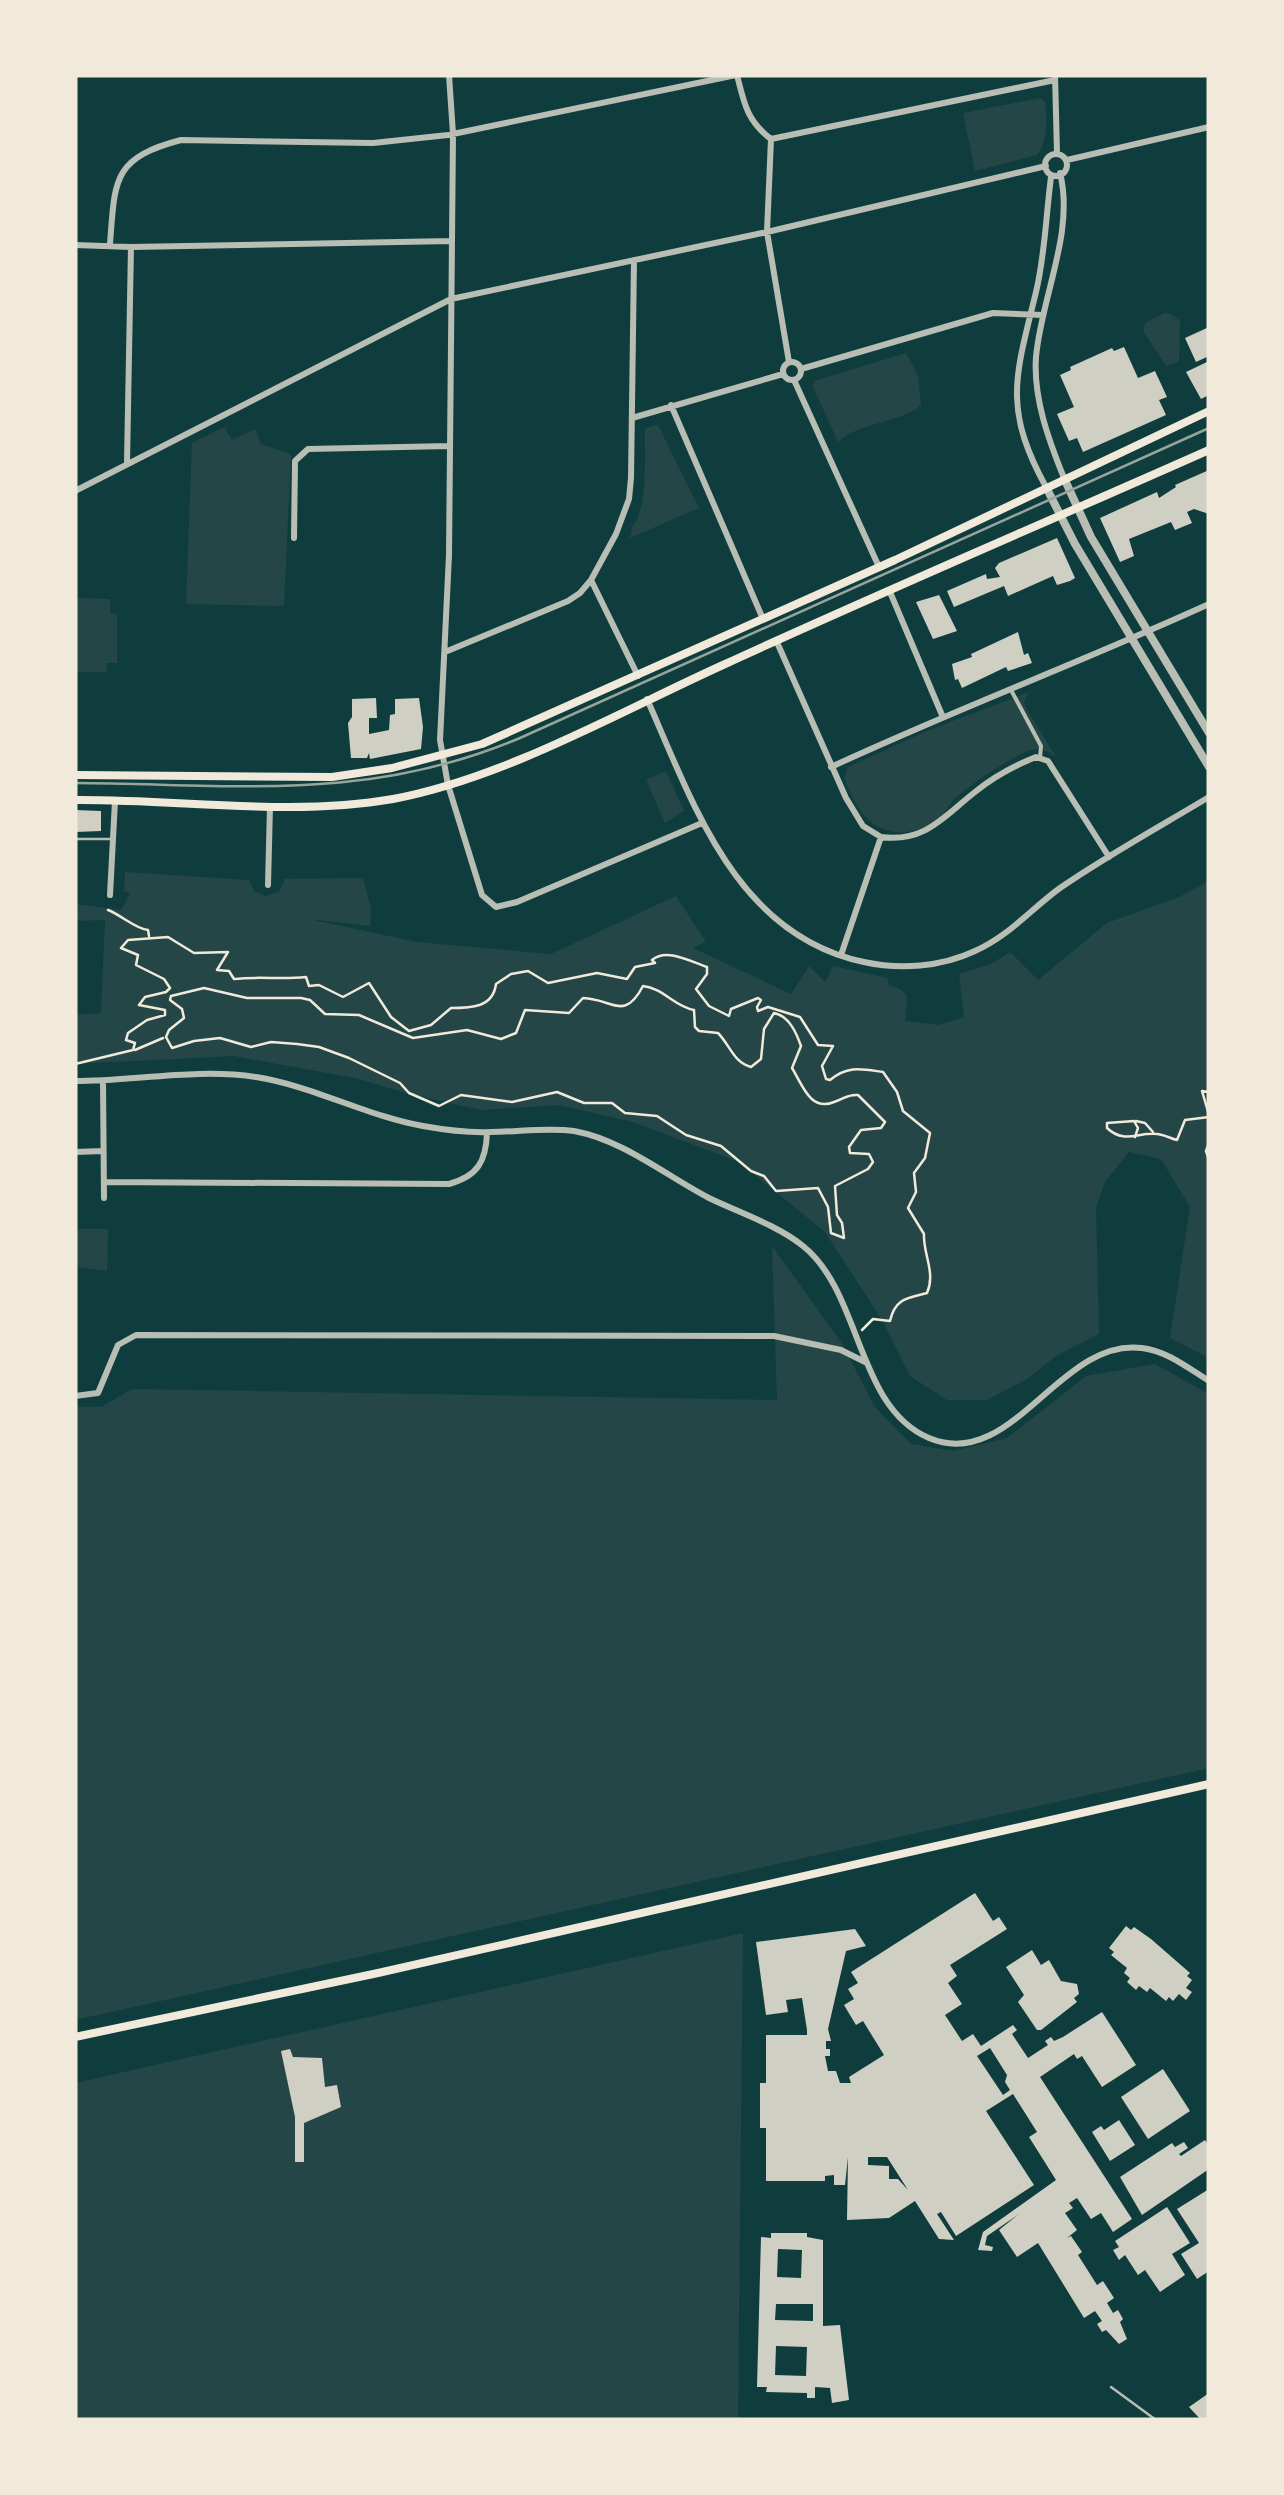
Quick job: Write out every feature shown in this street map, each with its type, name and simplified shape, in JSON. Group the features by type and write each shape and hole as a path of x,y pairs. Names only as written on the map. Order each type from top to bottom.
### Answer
{"main road":[{"path":"75,775 309,778 369,772 442,756 502,736 638,676 1209,411"},
{"path":"75,800 340,805 448,785 517,760 776,640 1209,450"},
{"path":"75,2037 378,1973 1209,1784"}],"street":[{"path":"449,75 454,134 440,708 448,785 482,895 496,907 517,902 702,823"},
{"path":"110,244 114,196 123,170 142,152 181,140 373,143 454,134 737,75 747,115 770,139 767,232 790,362"},
{"path":"75,490 451,299 767,232 1046,166 1057,154 1055,77 770,139"},
{"path":"1209,126 1067,160 1060,172 1060,233 1036,360 1040,409 1077,509 1209,733"},
{"path":"1057,154 1063,154 1067,160"},
{"path":"1046,166 1051,177"},
{"path":"1051,177 1060,172"},
{"path":"1051,177 1036,292 1018,360 1018,410 1028,451 1075,544 1209,768"},
{"path":"75,245 132,248 451,241"},
{"path":"126,464 132,248"},
{"path":"444,653 568,601 591,580 616,534 629,499 634,260"},
{"path":"794,380 801,369 993,313 1030,312 1043,316"},
{"path":"790,362 801,369"},
{"path":"783,374 790,362"},
{"path":"632,418 783,374"},
{"path":"783,374 794,380"},
{"path":"794,380 879,567"},
{"path":"671,405 763,619"},
{"path":"294,538 295,461 301,452 449,446"},
{"path":"591,580 638,676"},
{"path":"890,592 942,715"},
{"path":"832,767 942,715 1209,604"},
{"path":"776,640 856,816 881,838 898,839 930,831 990,781 1040,758 1048,761 1109,857"},
{"path":"1010,689 1040,746 1040,758"},
{"path":"648,699 702,823 734,876 771,916 814,944 874,964 916,966 964,956 1003,935 1052,894 1109,857 1209,797"},
{"path":"110,895 115,801"},
{"path":"268,884 270,806"},
{"path":"841,955 881,838"},
{"path":"75,1081 206,1075 260,1077 405,1122 487,1132 552,1130 588,1135 622,1149 805,1247 834,1284 884,1396 900,1417 927,1438 941,1442 972,1441 1003,1428 1082,1364 1113,1349 1158,1351 1209,1380"},
{"path":"102,1081 104,1198"},
{"path":"104,1182 450,1184 478,1170 484,1160 487,1132"},
{"path":"75,1152 104,1151"},
{"path":"75,1396 98,1393 118,1344 127,1337 774,1336 841,1350 868,1364"}],"lane":[{"path":"75,839 114,839"},
{"path":"1111,2387 1156,2420"}],"path":[{"path":"108,910 148,930 150,937"},
{"path":"133,1050 135,1043 126,1039 128,1032 166,1012 142,1008 141,1001 170,990 164,979 136,965 138,954 121,948 128,940 170,938 194,953 228,952 217,970 230,972 234,979 306,977 310,986 318,985 342,998 369,982 394,1019 409,1031 431,1025 451,1008 472,1009 484,1004 494,995 496,984 511,974 528,971 548,984 597,972 626,978 636,966 653,964 653,958 672,954 707,967 707,974 696,989 715,1011 728,1016 731,1009 760,998 758,1012 768,1007 800,1017 818,1046 833,1046 822,1066 826,1079 862,1067 883,1072 897,1092 903,1110 918,1120 931,1137 926,1158 914,1173 916,1192 908,1208 924,1234 922,1247 930,1266 931,1284 927,1293 902,1300 890,1320 873,1319 861,1331"},
{"path":"643,986 649,986 682,1009 694,1010 699,1031 718,1033 744,1066 750,1067 761,1059 764,1029 774,1013 788,1018 801,1046 792,1067 808,1097 828,1104 858,1095 886,1125 861,1130 849,1147 850,1153 869,1154 872,1162 868,1169 835,1186 844,1238 840,1239 831,1233 828,1207 815,1186 776,1191 764,1176 751,1171 722,1146 686,1135 658,1116 625,1113 612,1103 584,1103 558,1092 512,1102 461,1095 431,1106 400,1083 319,1047 271,1042 251,1048 220,1038 172,1048 166,1037 184,1018 171,996 194,988 247,998 310,1000 325,1014 359,1016 413,1038 467,1030 501,1039 516,1033 525,1010 569,1013 583,998 624,1006 638,998 643,986"},
{"path":"75,1064 142,1050 156,1039 166,1037"},
{"path":"1154,1134 1144,1123 1134,1121 1110,1120 1107,1128 1118,1137 1154,1134 1177,1140 1186,1120 1209,1116 1202,1090 1209,1092"},
{"path":"1134,1121 1138,1128 1135,1137"},
{"path":"1209,1143 1209,1160"},
{"path":"1209,1206 1209,1213"}],"shaded area":[{"path":"1040,98 1045,101 1046,129 1037,155 975,171 963,113"},
{"path":"1164,313 1180,321 1179,362 1166,366 1143,331 1146,322"},
{"path":"906,353 918,376 921,405 857,430 838,442 813,387 814,381"},
{"path":"658,425 699,508 630,538 643,494 645,428"},
{"path":"224,427 232,440 255,429 261,444 291,454 284,606 186,604 192,443"},
{"path":"75,598 110,599 110,613 117,614 117,663 107,663 106,672 75,672"},
{"path":"1029,692 1024,702 1026,708 1056,757 1038,749 1017,756 966,789 939,819 920,829 905,832 879,827 859,808 844,778 848,767 929,730"},
{"path":"666,771 684,811 665,823 646,780"},
{"path":"125,872 249,880 254,891 265,896 279,892 285,879 363,878 371,908 370,926 309,919 417,942 551,954 676,896 706,942 693,948 791,994 809,966 825,982 833,966 888,978 888,984 907,997 905,1021 939,1025 964,1017 959,974 991,964 1010,952 1038,980 1107,923 1179,897 1209,881 1209,1358 1170,1338 1190,1207 1161,1159 1129,1152 1105,1182 1096,1207 1099,1334 987,1400 947,1400 910,1376 882,1320 825,1232 739,1162 633,1122 558,1105 481,1110 355,1078 234,1056 75,1064 75,1015 101,1013 105,920 75,921 75,904 121,910 130,893 124,891"},
{"path":"75,1229 108,1229 107,1271 75,1267"},
{"path":"772,1246 841,1342 875,1407 911,1444 953,1451 1007,1438 1086,1376 1155,1364 1209,1394 1209,1768 75,2020 75,1407 101,1407 132,1389 777,1400"},
{"path":"743,1933 738,2420 75,2420 75,2083"}],"building":[{"path":"1209,327 1209,356 1196,362 1185,338"},
{"path":"1124,347 1138,378 1155,371 1167,397 1159,400 1166,415 1083,452 1077,438 1069,441 1057,414 1074,407 1060,375 1112,348 1114,351"},
{"path":"1209,361 1209,395 1201,399 1186,372"},
{"path":"1209,470 1209,514 1194,509 1187,512 1192,523 1175,530 1171,522 1129,539 1134,556 1120,562 1100,518 1157,492 1159,498 1175,485"},
{"path":"1057,538 1075,578 1057,585 1053,576 1008,596 1004,586 954,607 947,591 986,574 987,579 1000,577 995,568 999,563"},
{"path":"939,595 957,631 933,639 916,602"},
{"path":"1018,632 1024,655 1028,653 1032,663 1008,671 1006,667 962,688 955,680 952,664"},
{"path":"376,698 377,718 369,718 369,734 389,730 395,699 419,698 421,749 370,759 369,753 367,758 351,758 348,723 352,699"},
{"path":"75,810 101,811 101,831 75,832"},
{"path":"975,1893 993,1921 999,1917 1007,1929 950,1965 957,1976 948,1983 962,2004 945,2015 962,2041 973,2034 981,2046 1013,2025 1017,2030 1012,2034 1028,2058 1048,2045 1045,2041 1051,2037 1054,2041 1063,2037 1102,2012 1136,2065 1102,2087 1082,2056 1077,2059 1074,2054 1040,2077 1132,2219 1113,2232 1101,2213 1091,2219 1077,2198 1069,2203 1073,2208 1065,2213 1077,2230 1067,2238 1071,2236 1082,2252 1078,2255 1097,2285 1103,2281 1114,2298 1107,2303 1123,2319 1120,2322 1127,2339 1119,2344 1106,2330 1102,2332 1097,2324 1102,2321 1095,2311 1084,2318 1038,2243 1017,2257 999,2230 1019,2214 987,2236 985,2245 993,2247 992,2251 978,2250 983,2232 1056,2180 1029,2137 1037,2132 1013,2094 986,2111 1034,2185 956,2236 941,2212 937,2214 954,2240 939,2239 915,2201 889,2218 847,2220 848,2157 845,2185 834,2185 834,2175 825,2176 825,2181 766,2181 766,2128 760,2128 760,2083 766,2083 766,2035 807,2035 807,2030 802,1998 786,2000 788,2012 766,2015 756,1942 855,1929 866,1946 846,1951 828,2029 828,2071 836,2071 840,2083 851,2083 849,2077 884,2055 863,2021 856,2025 844,2005 854,1999 848,1989 858,1983 851,1972","holes":["990,2048 1007,2075 1005,2082 1010,2090 1003,2095 977,2056","868,2157 887,2157 908,2190 898,2179 889,2179 889,2166 868,2165"]},
{"path":"1126,1926 1151,1939 1190,1973 1187,1976 1192,1980 1186,1988 1192,1992 1186,2000 1179,1994 1173,2001 1169,1997 1166,2001 1150,1988 1147,1992 1139,1986 1136,1990 1127,1982 1127,1968 1111,1955 1114,1952 1109,1948"},
{"path":"1032,1950 1041,1965 1049,1960 1061,1981 1077,1984 1079,1994 1074,1998 1077,2002 1041,2030 1037,2030 1018,2002 1024,1995 1006,1967"},
{"path":"290,2049 293,2057 322,2058 325,2087 337,2085 341,2107 304,2123 304,2162 295,2162 295,2117 281,2051"},
{"path":"1163,2069 1190,2111 1148,2139 1121,2097"},
{"path":"1119,2120 1135,2145 1110,2161 1092,2132 1101,2126 1104,2130"},
{"path":"1205,2140 1209,2146 1209,2169 1142,2215 1120,2177 1172,2143 1175,2147 1184,2142 1188,2148 1181,2156"},
{"path":"1209,2189 1209,2271 1197,2279 1181,2254 1199,2243 1177,2209"},
{"path":"1167,2207 1190,2243 1172,2254 1185,2275 1160,2292 1145,2270 1138,2275 1125,2255 1119,2260 1113,2250 1119,2247 1115,2241"},
{"path":"771,2233 807,2233 807,2237 823,2240 823,2326 840,2325 849,2400 832,2403 830,2388 815,2387 815,2398 807,2398 807,2393 766,2392 767,2387 757,2387 761,2237 771,2238","holes":["778,2249 802,2250 801,2278 777,2277","776,2304 813,2304 813,2321 775,2320","776,2346 807,2347 806,2376 775,2375"]},
{"path":"1209,2393 1209,2420 1201,2420 1189,2407"}],"tram line":[{"path":"75,783 300,785 408,773 463,759 520,738 1209,428"}]}
